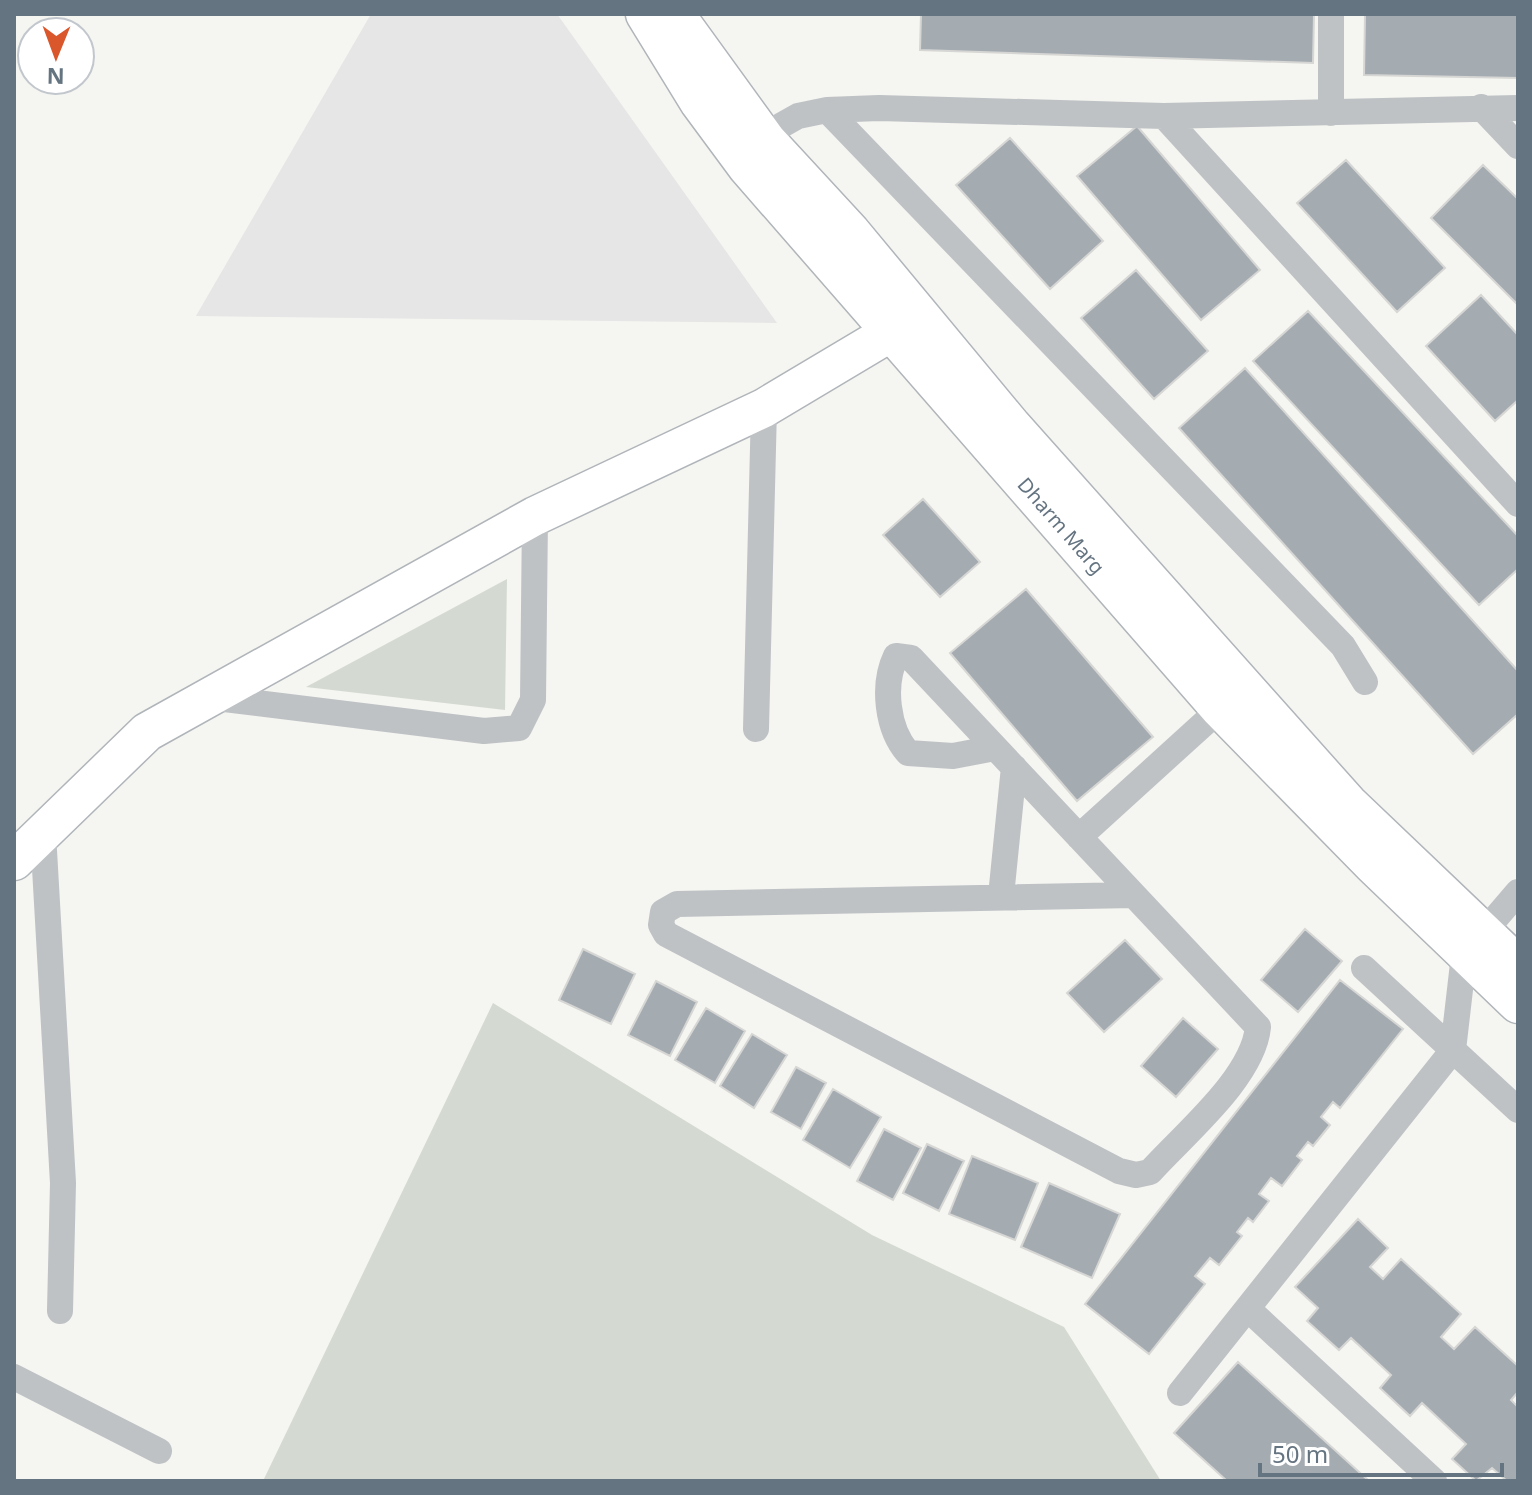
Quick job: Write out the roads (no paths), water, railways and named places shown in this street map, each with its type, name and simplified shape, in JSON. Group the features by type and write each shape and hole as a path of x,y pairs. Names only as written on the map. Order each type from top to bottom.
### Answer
{"main road":[{"name":"Dharm Marg","path":"645,14 699,102 747,167 1220,709 1474,943 1518,965"},
{"name":"Dharm Marg","path":"675,14 767,141 851,232 1012,426 1474,943 1518,1004"},
{"path":"14,861 147,732 535,516 764,408 893,331"}],"street":[{"path":"1331,14 1331,113"},
{"path":"1481,107 1518,146"},
{"path":"767,141 782,125 798,116 827,110 879,108 1164,116 1518,108"},
{"path":"827,110 1343,646 1365,682"},
{"path":"1164,116 1518,504"},
{"path":"756,729 764,408"},
{"path":"207,696 484,731 519,728 533,700 535,516"},
{"path":"995,748 953,756 908,753 892,727 890,674 896,656 911,658 995,748 1014,767 1258,1027 1256,1048 1244,1068 1150,1172 1136,1175 1119,1171 666,934 661,925 663,912 677,904 1134,895"},
{"path":"1079,837 1220,709"},
{"path":"1001,896 1014,767"},
{"path":"43,833 63,1183 60,1311"},
{"path":"1180,1393 1453,1050 1474,943 1518,892"},
{"path":"1364,968 1518,1110"},
{"path":"1248,1309 1434,1481"},
{"path":"14,1377 159,1451"}]}
